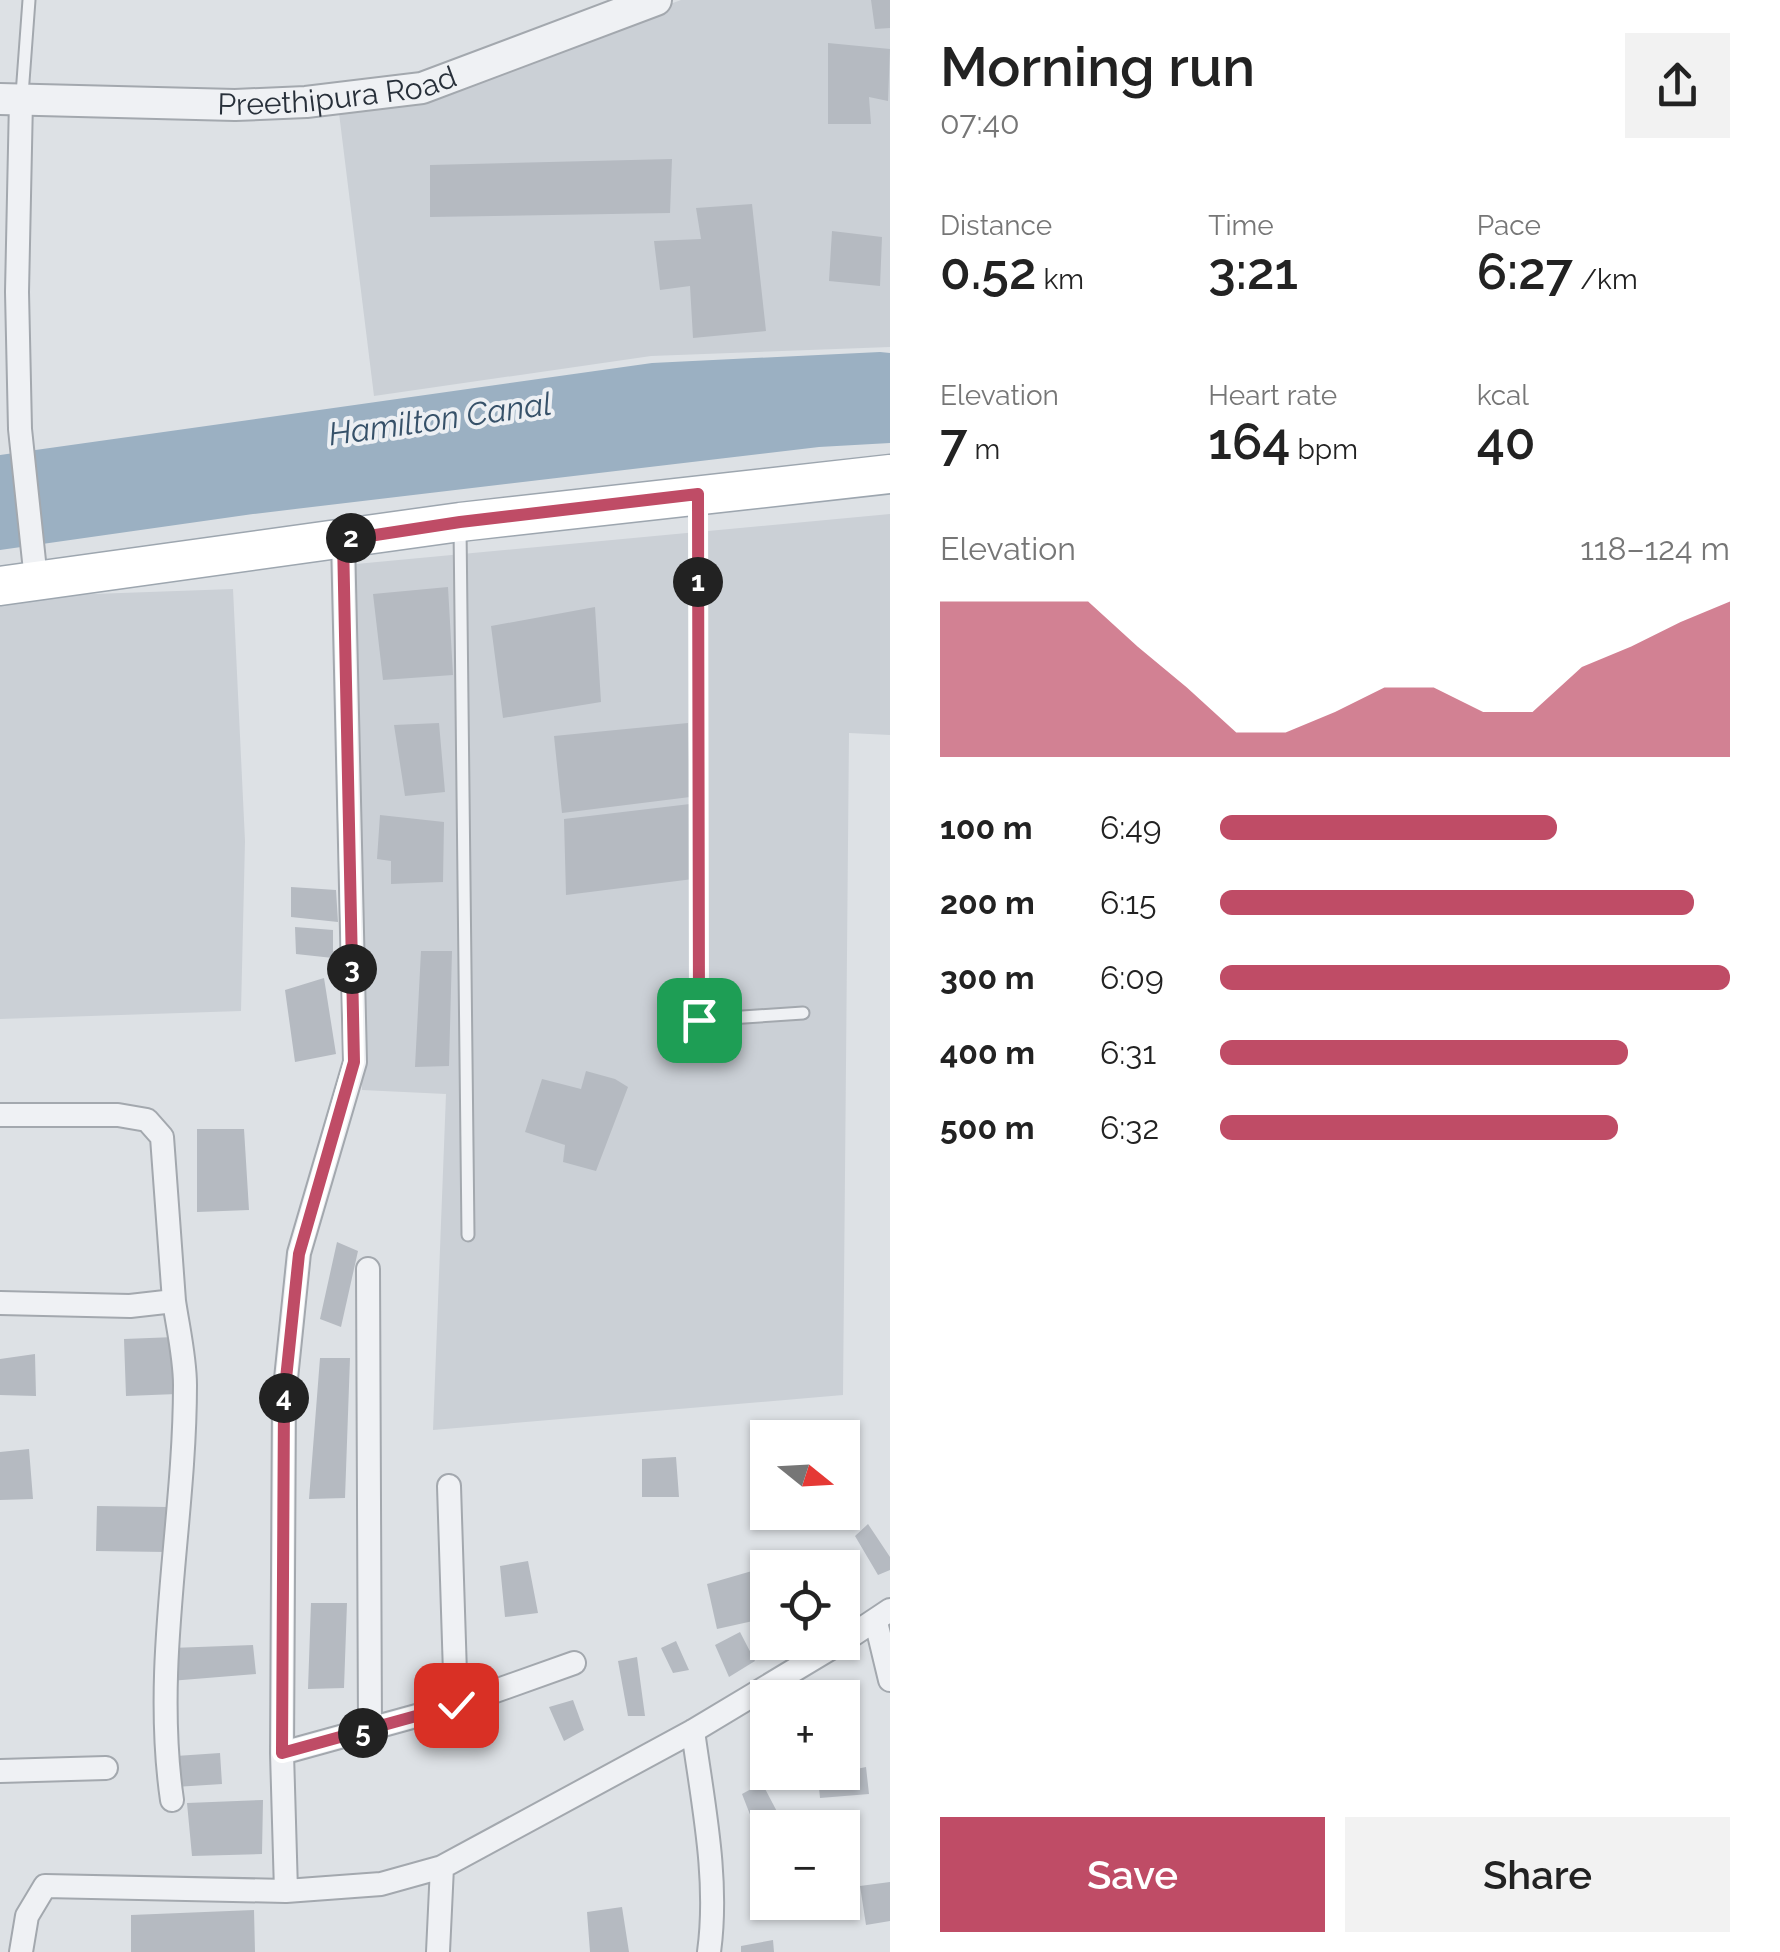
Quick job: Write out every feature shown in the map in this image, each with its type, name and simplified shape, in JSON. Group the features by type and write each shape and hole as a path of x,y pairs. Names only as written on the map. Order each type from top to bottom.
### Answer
{"main road":[{"path":"23,577 343,540 460,522 890,474"}],"street":[{"name":"Preethipura Road","path":"11,100 252,104 306,102 422,88 656,0"},
{"path":"11,100 23,577"},
{"path":"286,1891 282,1753 284,1398 299,1254 354,1062 343,540"},
{"path":"0,1115 118,1115 147,1120 162,1137 174,1301 186,1381 165,1688 172,1800"},
{"path":"368,1268 370,1731"},
{"path":"0,1303 130,1306 174,1301"},
{"path":"449,1486 456,1705"},
{"path":"860,1631 883,1616 890,1680"},
{"path":"21,1952 27,1916 45,1886 286,1891 381,1884 442,1867 694,1730 812,1660"},
{"path":"282,1753 456,1705 574,1663"},
{"path":"694,1730 710,1854 713,1920 709,1952"},
{"path":"0,1772 106,1768"},
{"path":"438,1952 442,1867"}],"lane":[{"path":"11,100 29,0"},
{"path":"698,494 699,1020 803,1014"},
{"path":"460,522 468,1235"}],"shaded area":[{"path":"681,0 890,0 890,347 651,356 374,396 338,105 424,95"},
{"path":"890,514 890,735 849,733 843,1395 433,1430 446,1094 362,1090 356,564"},
{"path":"233,589 245,841 241,1011 0,1019 0,601 37,596"}],"water":[{"name":"Hamilton Canal","path":"890,353 890,443 819,447 253,514 0,550 0,455 652,363"}],"building":[{"path":"871,0 890,0 890,28 875,29"},
{"path":"828,43 890,49 888,101 869,97 871,124 828,124"},
{"path":"672,159 670,213 430,217 430,165"},
{"path":"752,204 766,331 693,338 690,286 660,290 654,241 701,239 696,208"},
{"path":"832,231 882,237 880,286 829,281"},
{"path":"448,587 453,675 383,680 373,594"},
{"path":"595,607 601,702 503,718 491,626"},
{"path":"439,723 445,792 405,796 394,725"},
{"path":"688,723 690,797 562,813 554,736"},
{"path":"690,804 693,879 566,895 564,819"},
{"path":"380,815 444,822 443,882 391,884 391,861 377,859"},
{"path":"291,887 336,890 338,922 291,917"},
{"path":"295,927 333,930 333,958 296,954"},
{"path":"421,951 452,951 449,1066 415,1067"},
{"path":"324,978 336,1054 295,1062 285,990"},
{"path":"586,1071 628,1087 596,1171 563,1162 565,1145 525,1132 542,1079 581,1089"},
{"path":"197,1129 244,1129 249,1210 197,1212"},
{"path":"337,1242 358,1251 341,1327 320,1319"},
{"path":"175,1337 177,1394 126,1396 124,1339"},
{"path":"35,1354 36,1396 0,1395 0,1359"},
{"path":"320,1358 350,1358 345,1498 309,1499"},
{"path":"29,1449 33,1499 0,1500 0,1452"},
{"path":"676,1457 679,1497 642,1497 642,1459"},
{"path":"97,1506 168,1507 167,1552 96,1551"},
{"path":"868,1524 890,1557 890,1570 878,1575 855,1536"},
{"path":"528,1561 538,1613 505,1617 500,1566"},
{"path":"750,1572 750,1622 717,1629 707,1584"},
{"path":"311,1603 347,1603 344,1688 308,1689"},
{"path":"740,1632 750,1660 755,1661 729,1677 715,1645"},
{"path":"676,1641 689,1670 673,1673 661,1648"},
{"path":"253,1645 256,1674 170,1681 171,1648"},
{"path":"637,1657 645,1716 628,1716 618,1661"},
{"path":"573,1700 584,1730 564,1741 549,1707"},
{"path":"220,1753 222,1784 175,1787 176,1756"},
{"path":"866,1767 869,1794 820,1798 819,1790 860,1790 860,1768"},
{"path":"750,1790 766,1790 776,1810 750,1810 750,1814 742,1794"},
{"path":"263,1800 262,1854 192,1856 187,1803"},
{"path":"890,1882 890,1921 866,1925 860,1886"},
{"path":"622,1907 629,1952 590,1952 587,1912"},
{"path":"254,1910 255,1952 131,1952 131,1915"},
{"path":"773,1940 774,1952 741,1952 741,1946"}],"route":[{"path":"456,1705 282,1753 284,1398 299,1254 354,1062 343,540 698,494 699,1020"}]}
